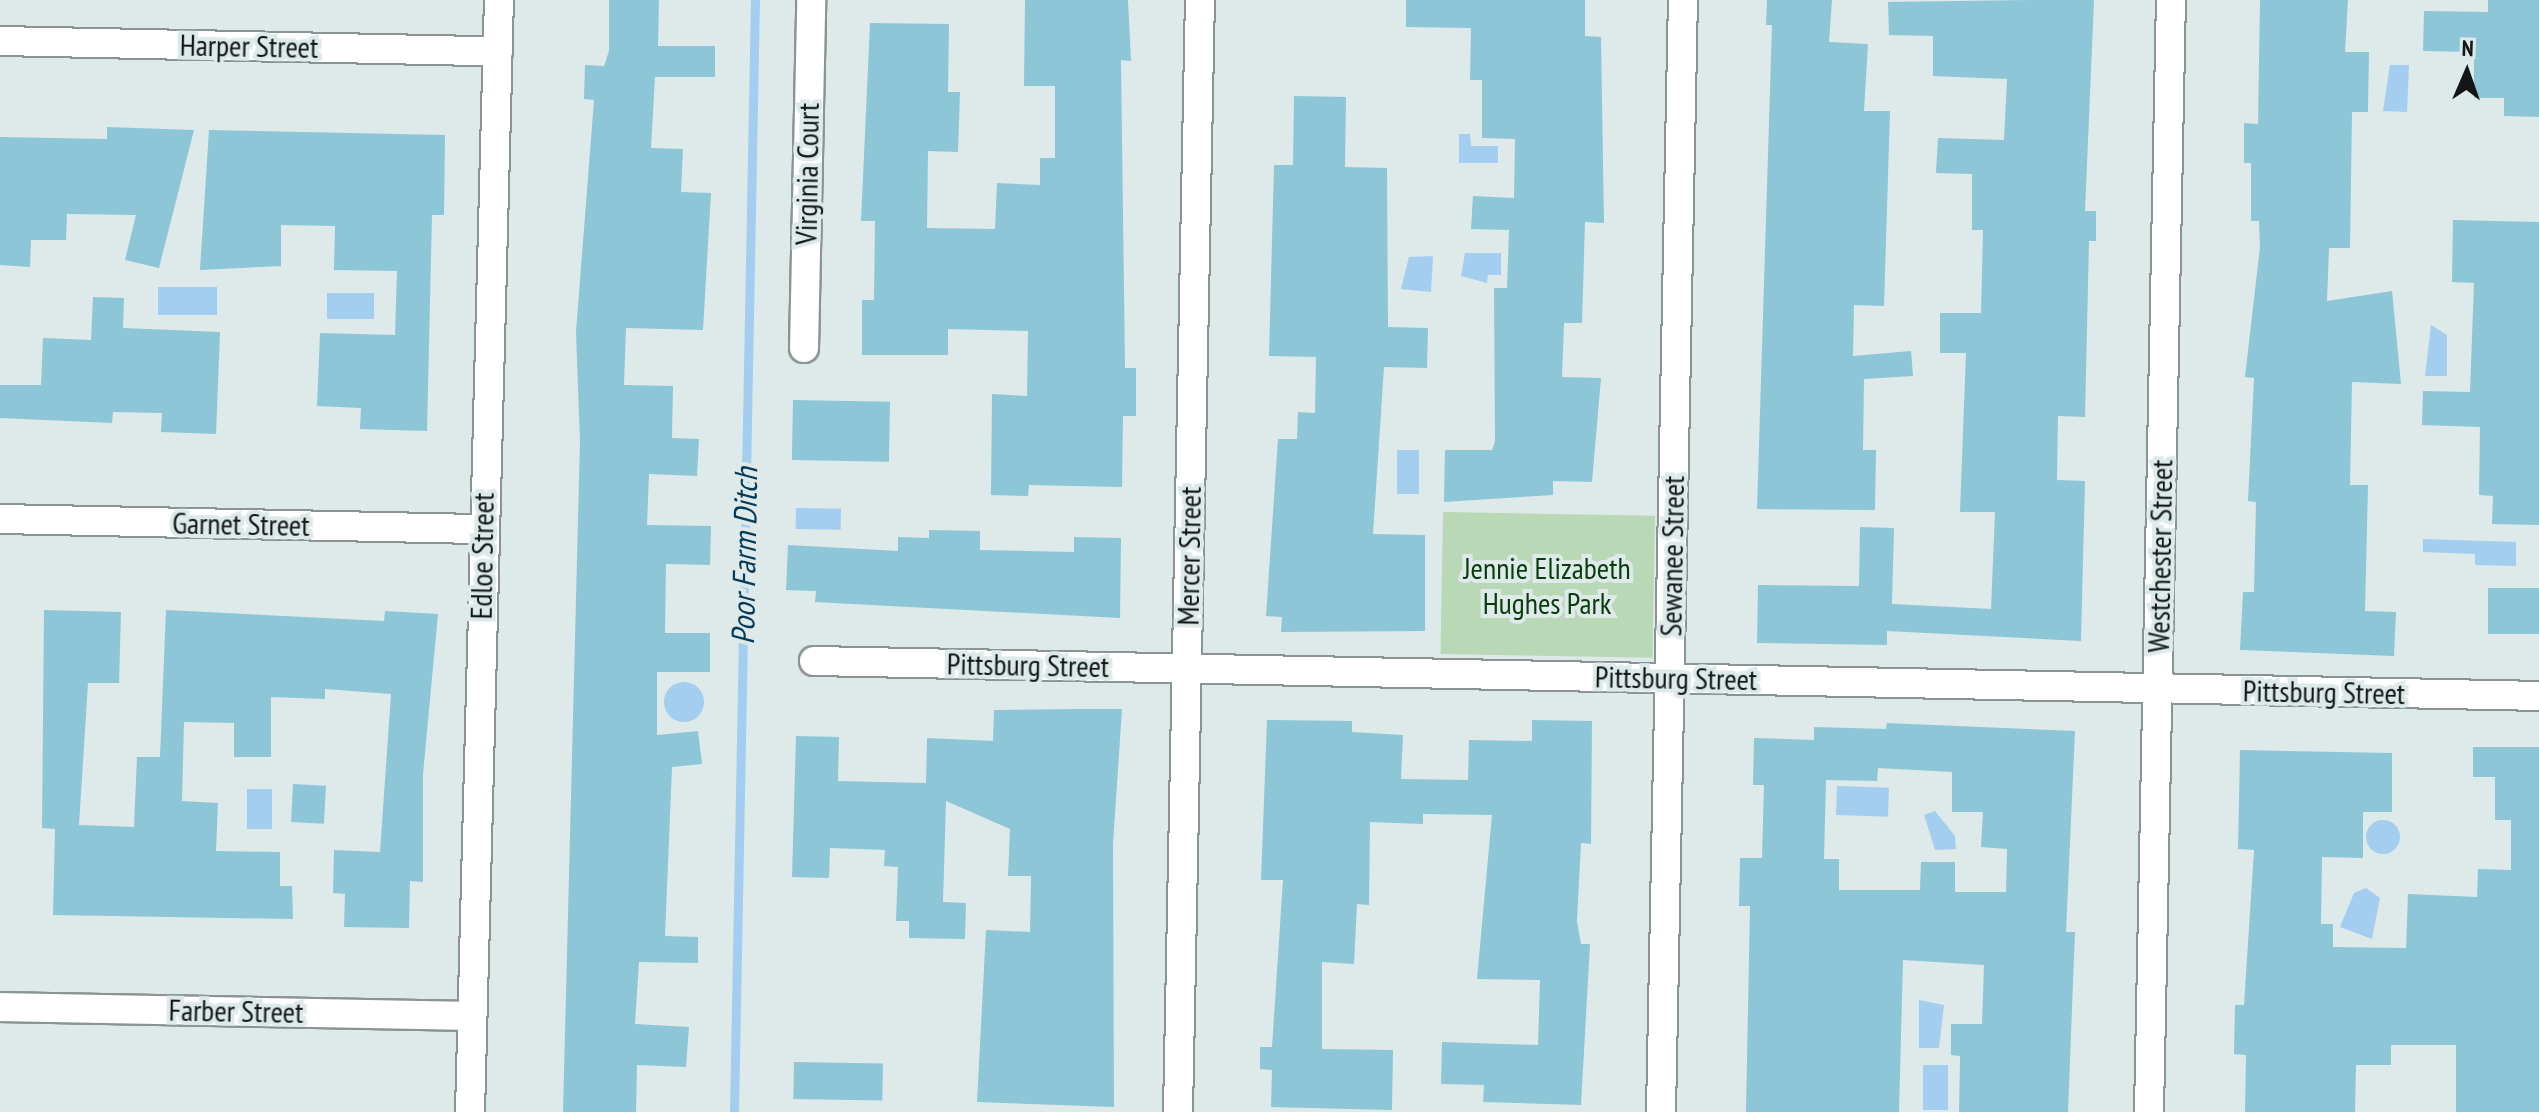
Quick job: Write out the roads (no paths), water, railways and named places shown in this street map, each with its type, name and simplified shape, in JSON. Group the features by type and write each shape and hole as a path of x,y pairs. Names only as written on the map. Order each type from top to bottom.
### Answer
{"street":[{"name":"Edloe Street","path":"470,1112 482,529 499,0"},
{"name":"Virginia Court","path":"804,348 811,0"},
{"name":"Mercer Street","path":"1178,1112 1200,0"},
{"name":"Sewanee Street","path":"1661,1112 1683,0"},
{"name":"Westchester Street","path":"2149,1112 2171,0"},
{"name":"Harper Street","path":"0,41 498,51"},
{"name":"Garnet Street","path":"0,519 482,529"},
{"name":"Pittsburg Street","path":"814,661 2539,696"},
{"name":"Farber Street","path":"0,1007 472,1016"}],"water":[{"path":"2390,65 2409,65 2407,112 2383,111"},
{"path":"1459,134 1470,134 1471,146 1498,146 1498,163 1459,163"},
{"path":"1465,253 1501,253 1501,275 1488,275 1487,283 1461,276"},
{"path":"1433,256 1431,292 1401,289 1409,257"},
{"path":"158,287 217,287 217,315 158,315"},
{"path":"327,293 374,293 374,319 327,319"},
{"path":"2431,325 2447,335 2447,376 2425,376"},
{"path":"1397,450 1419,450 1419,494 1397,494"},
{"path":"796,508 841,509 841,530 796,529"},
{"path":"2423,539 2516,542 2516,566 2475,565 2475,554 2423,552"},
{"path":"684,682 698,688 704,702 698,716 684,722 670,716 664,702 670,688"},
{"path":"1837,786 1889,788 1888,817 1836,815"},
{"path":"247,789 272,789 272,829 247,829"},
{"path":"1935,811 1955,836 1956,849 1935,850 1924,815"},
{"path":"2383,820 2395,825 2400,837 2395,849 2383,854 2371,849 2366,837 2371,825"},
{"path":"2366,888 2380,898 2372,939 2340,927 2354,893"},
{"path":"1919,1000 1944,1005 1939,1048 1919,1048"},
{"path":"1923,1065 1948,1065 1948,1110 1923,1110"}],"waterway":[{"name":"Poor Farm Ditch","path":"734,1112 755,0"}],"park label":[{"name":"Jennie Elizabeth Hughes Park","path":"1547,585"}]}
